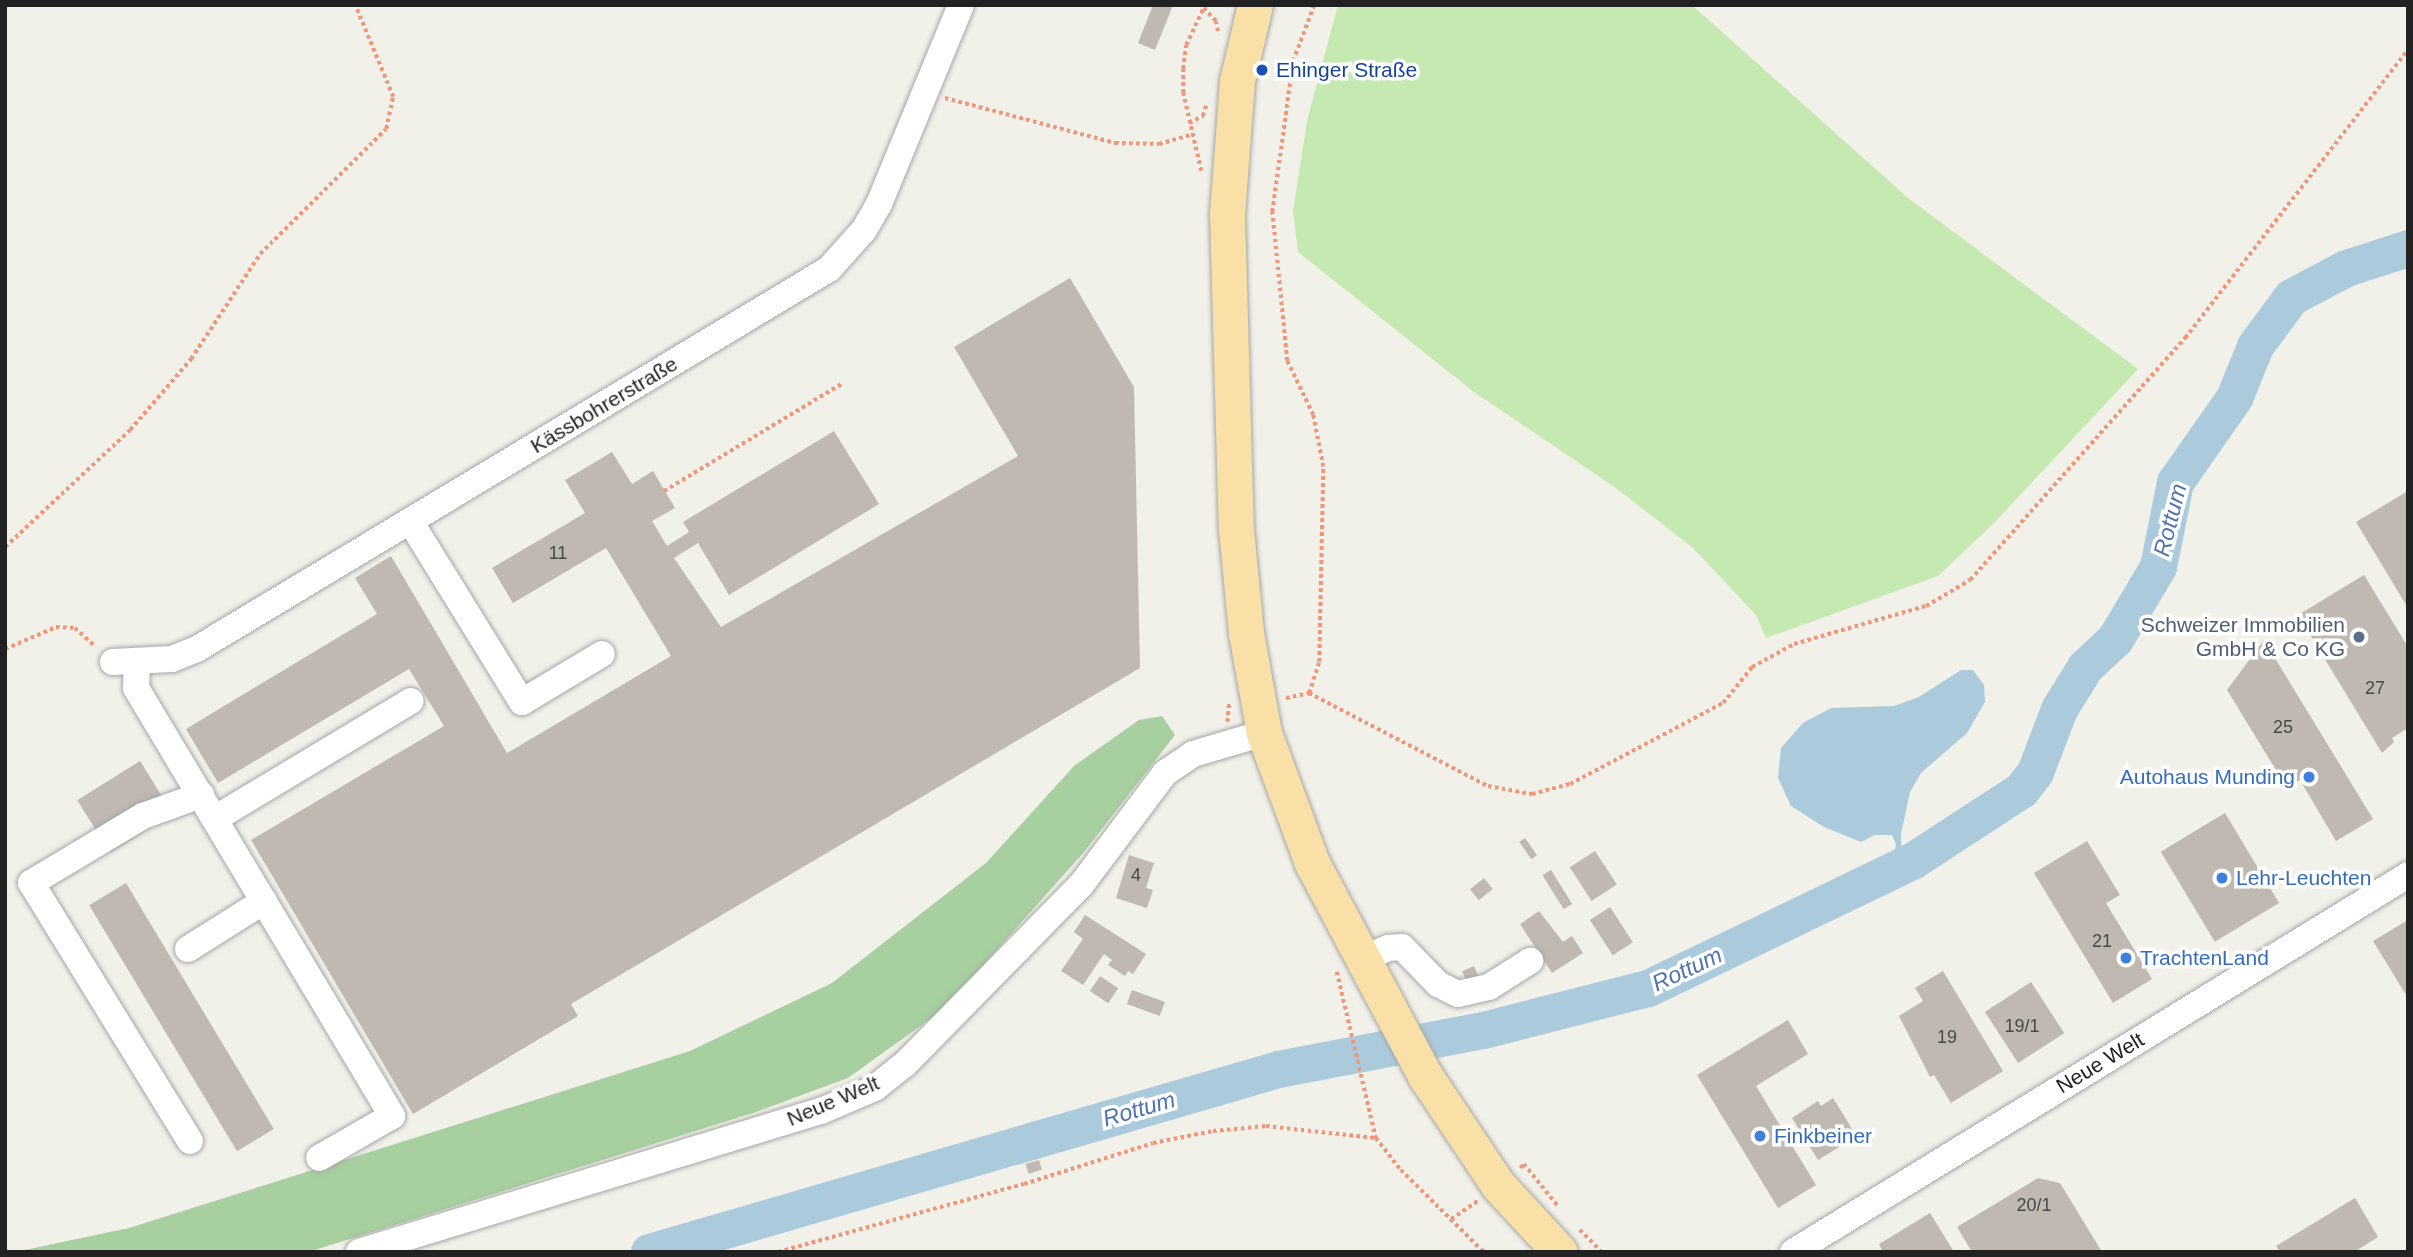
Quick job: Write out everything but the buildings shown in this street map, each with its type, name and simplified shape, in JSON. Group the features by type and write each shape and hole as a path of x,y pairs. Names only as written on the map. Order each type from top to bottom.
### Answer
{"main road":[{"path":"1255,5 1236,93 1227,213 1236,529 1261,719 1312,863 1385,1005 1426,1077 1498,1185 1560,1252"}],"street":[{"name":"Kässbohrerstraße","path":"125,662 172,659 197,649 830,270 864,230 879,204 961,5"},
{"path":"411,522 522,702 602,654"},
{"path":"125,662 136,688 392,1116 319,1158"},
{"path":"216,818 411,701"},
{"name":"Neue Welt","path":"359,1252 821,1111 874,1088 905,1064 1081,885 1165,773 1193,754 1261,719"},
{"path":"190,1141 31,883 143,816 201,795"},
{"name":"Neue Welt","path":"1793,1252 2408,875"},
{"path":"188,949 264,901"},
{"path":"1361,960 1388,948 1402,947 1438,984 1458,994 1489,987 1530,961"}],"path":[{"path":"5,547 130,430 191,359 260,254 387,129 393,97 355,5"},
{"path":"1261,719 1309,693 1319,662 1323,467 1313,415 1287,361 1272,212 1293,61 1314,5"},
{"path":"1309,693 1488,786 1532,794 1570,784 1723,703 1752,667 1794,644 1926,606 1970,580 2185,338 2408,49"},
{"path":"926,92 1115,143 1159,144 1191,135"},
{"path":"664,491 843,383"},
{"path":"5,649 56,627 75,628 125,662"},
{"path":"1352,1026 1376,1138 1401,1170 1484,1252"},
{"path":"778,1252 1153,1143 1213,1131 1266,1126 1376,1138"}],"green space":[{"path":"1338,5 1692,5 1908,198 2138,369 1993,524 1938,576 1766,638 1756,615 1693,548 1616,488 1474,392 1298,252 1293,211 1307,121"},
{"path":"1162,716 1175,735 1084,852 944,1009 848,1078 756,1112 308,1252 15,1252 129,1228 690,1051 832,983 986,863 1074,766 1139,720"}],"water":[{"path":"1961,670 1973,670 1984,685 1985,702 1967,733 1921,773 1910,792 1901,834 1902,866 1891,871 1896,844 1892,835 1875,835 1861,842 1824,827 1791,806 1778,778 1781,748 1803,723 1831,708 1894,706 1919,697"}],"waterway":[{"name":"Rottum","path":"649,1252 1278,1069 1483,1030 1648,988 1912,861 2021,790 2035,772 2059,709 2085,667 2115,639 2158,567 2175,482 2234,398 2255,346 2291,297 2346,268 2408,248"}],"place":[{"name":"Ehinger Straße","path":"1262,70"},
{"name":"Schweizer Immobilien GmbH & Co KG","path":"2359,637"},
{"name":"Autohaus Munding","path":"2309,777"},
{"name":"Lehr-Leuchten","path":"2222,878"},
{"name":"TrachtenLand","path":"2126,958"},
{"name":"Finkbeiner","path":"1760,1136"}]}
